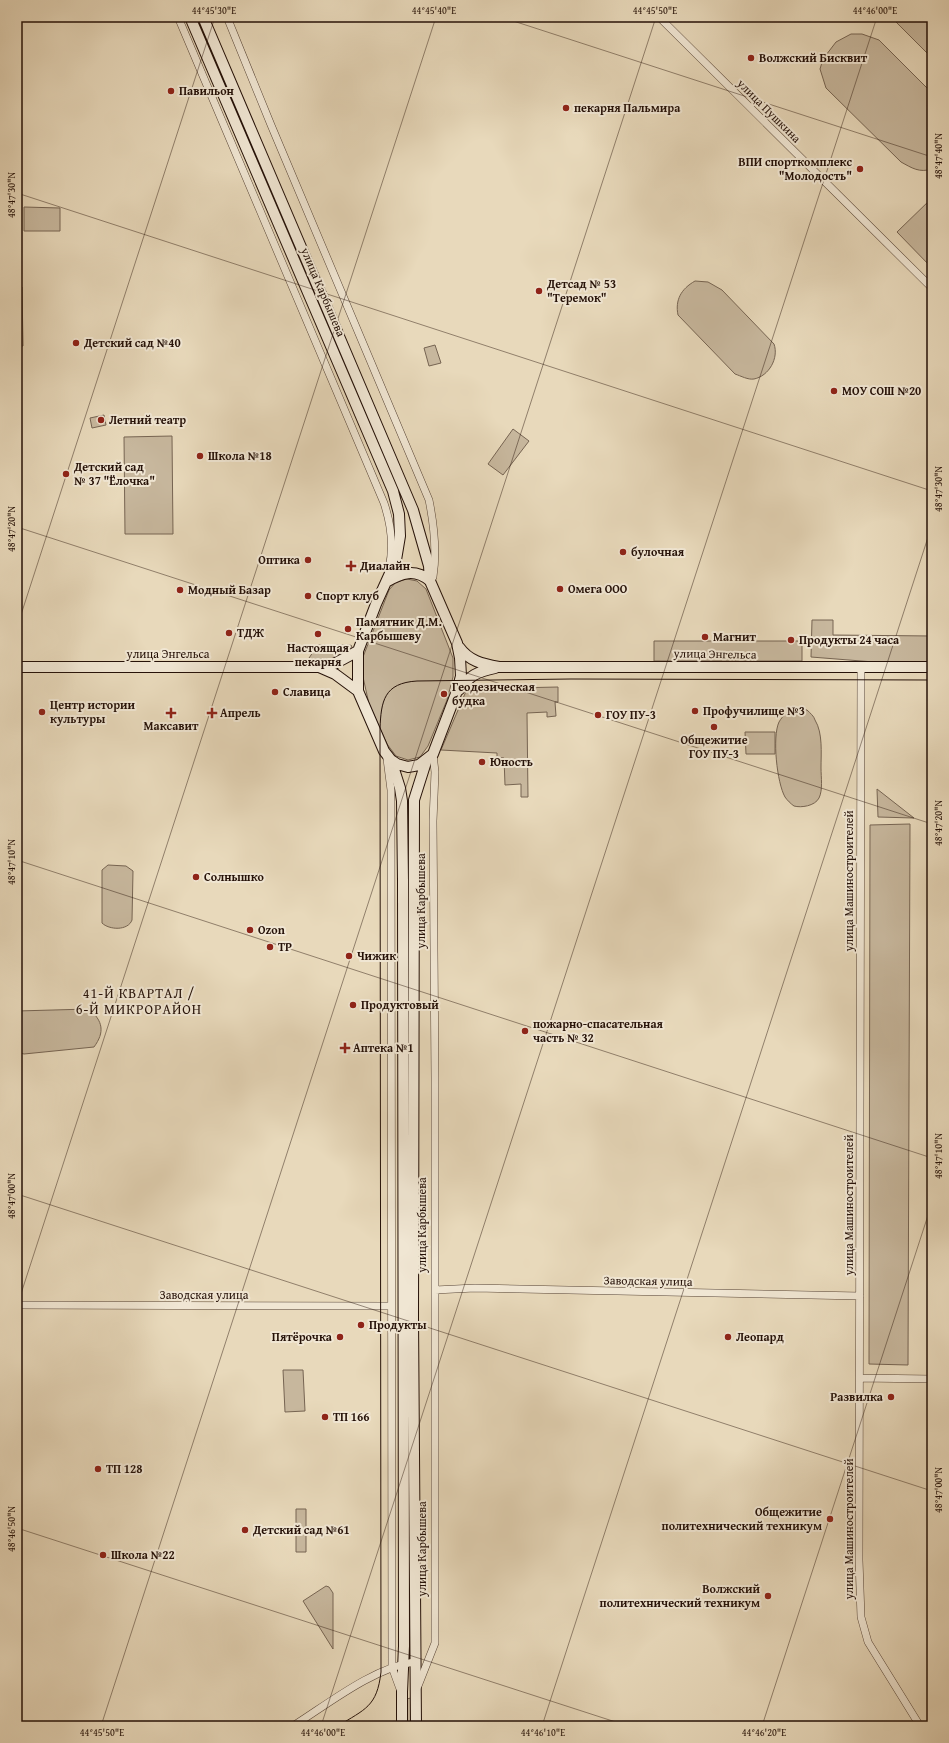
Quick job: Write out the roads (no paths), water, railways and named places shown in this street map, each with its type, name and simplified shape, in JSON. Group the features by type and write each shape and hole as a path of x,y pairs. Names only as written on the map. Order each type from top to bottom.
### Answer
{"street":[{"name":"улица Карбышева","path":"178,17 384,503 389,519 391,538 390,561 386,582"},
{"name":"улица Карбышева","path":"190,17 393,491 399,514 400,536 396,560 358,651 358,691 380,745 389,758 400,788 403,837 402,1726"},
{"name":"улица Карбышева","path":"203,17 413,510 429,566 431,583 457,643 460,658 461,676 457,691 433,754 426,762 416,789 414,808 414,1662 416,1726"},
{"name":"улица Карбышева","path":"227,17 429,500 434,540 434,568 431,583"},
{"name":"улица Пушкина","path":"660,17 932,288"},
{"path":"386,582 405,573 417,573 431,583"},
{"name":"улица Энгельса","path":"457,643 472,660 499,667"},
{"name":"улица Энгельса","path":"17,667 319,667 334,664 358,651"},
{"name":"улица Энгельса","path":"319,667 335,674 358,691"},
{"name":"улица Энгельса","path":"457,691 478,671 499,667 932,667"},
{"name":"улица Машиностроителей","path":"860,667 859,1560 861,1617 868,1642 920,1726"},
{"name":"улица Карбышева","path":"416,1692 435,1643 433,829 435,772 433,754"},
{"name":"улица Карбышева","path":"389,758 391,790 392,1667 402,1692"},
{"path":"389,758 398,764 408,767 426,762"},
{"name":"Заводская улица","path":"435,1290 475,1288 860,1296"},
{"name":"Заводская улица","path":"17,1305 391,1306"},
{"path":"860,1378 932,1379"},
{"path":"292,1726 368,1678 403,1663 414,1662"}],"tram line":[{"path":"338,1726 362,1711 373,1700 379,1684 381,1672 380,729 383,702 386,695 397,685 417,681 571,679 932,680"}],"place":[{"name":"Волжский Бисквит","path":"751,58"},
{"name":"Павильон","path":"171,91"},
{"name":"пекарня Пальмира","path":"566,108"},
{"name":"ВПИ спорткомплекс \"Молодость\"","path":"860,169"},
{"name":"Детсад № 53 \"Теремок\"","path":"539,291"},
{"name":"Детский сад №40","path":"76,343"},
{"name":"МОУ СОШ №20","path":"834,391"},
{"name":"Летний театр","path":"101,420"},
{"name":"Школа №18","path":"200,456"},
{"name":"Детский сад № 37 \"Ёлочка\"","path":"66,474"},
{"name":"булочная","path":"623,552"},
{"name":"Оптика","path":"308,560"},
{"name":"Диалайн","path":"351,566"},
{"name":"Омега ООО","path":"560,589"},
{"name":"Модный Базар","path":"180,590"},
{"name":"Спорт клуб","path":"308,596"},
{"name":"Памятник Д.М. Карбышеву","path":"348,629"},
{"name":"ТДЖ","path":"229,633"},
{"name":"Настоящая пекарня","path":"318,634"},
{"name":"Магнит","path":"705,637"},
{"name":"Продукты 24 часа","path":"791,640"},
{"name":"Славица","path":"275,692"},
{"name":"Геодезическая будка","path":"444,694"},
{"name":"Профучилище №3","path":"695,711"},
{"name":"Центр истории культуры","path":"42,712"},
{"name":"Максавит","path":"171,713"},
{"name":"Апрель","path":"212,713"},
{"name":"ГОУ ПУ-3","path":"598,715"},
{"name":"Общежитие ГОУ ПУ-3","path":"714,727"},
{"name":"Юность","path":"482,762"},
{"name":"Солнышко","path":"196,877"},
{"name":"Ozon","path":"250,930"},
{"name":"ТР","path":"270,947"},
{"name":"Чижик","path":"349,956"},
{"name":"Продуктовый","path":"353,1005"},
{"name":"пожарно-спасательная часть № 32","path":"525,1031"},
{"name":"Аптека №1","path":"345,1048"},
{"name":"Продукты","path":"361,1325"},
{"name":"Пятёрочка","path":"340,1337"},
{"name":"Леопард","path":"728,1337"},
{"name":"Развилка","path":"891,1397"},
{"name":"ТП 166","path":"325,1417"},
{"name":"ТП 128","path":"98,1469"},
{"name":"Общежитие политехнический техникум","path":"830,1519"},
{"name":"Детский сад №61","path":"245,1530"},
{"name":"Школа №22","path":"103,1555"},
{"name":"Волжский политехнический техникум","path":"768,1596"}],"district":[{"name":"41-Й КВАРТАЛ / 6-Й МИКРОРАЙОН","path":"139,1002"}]}
